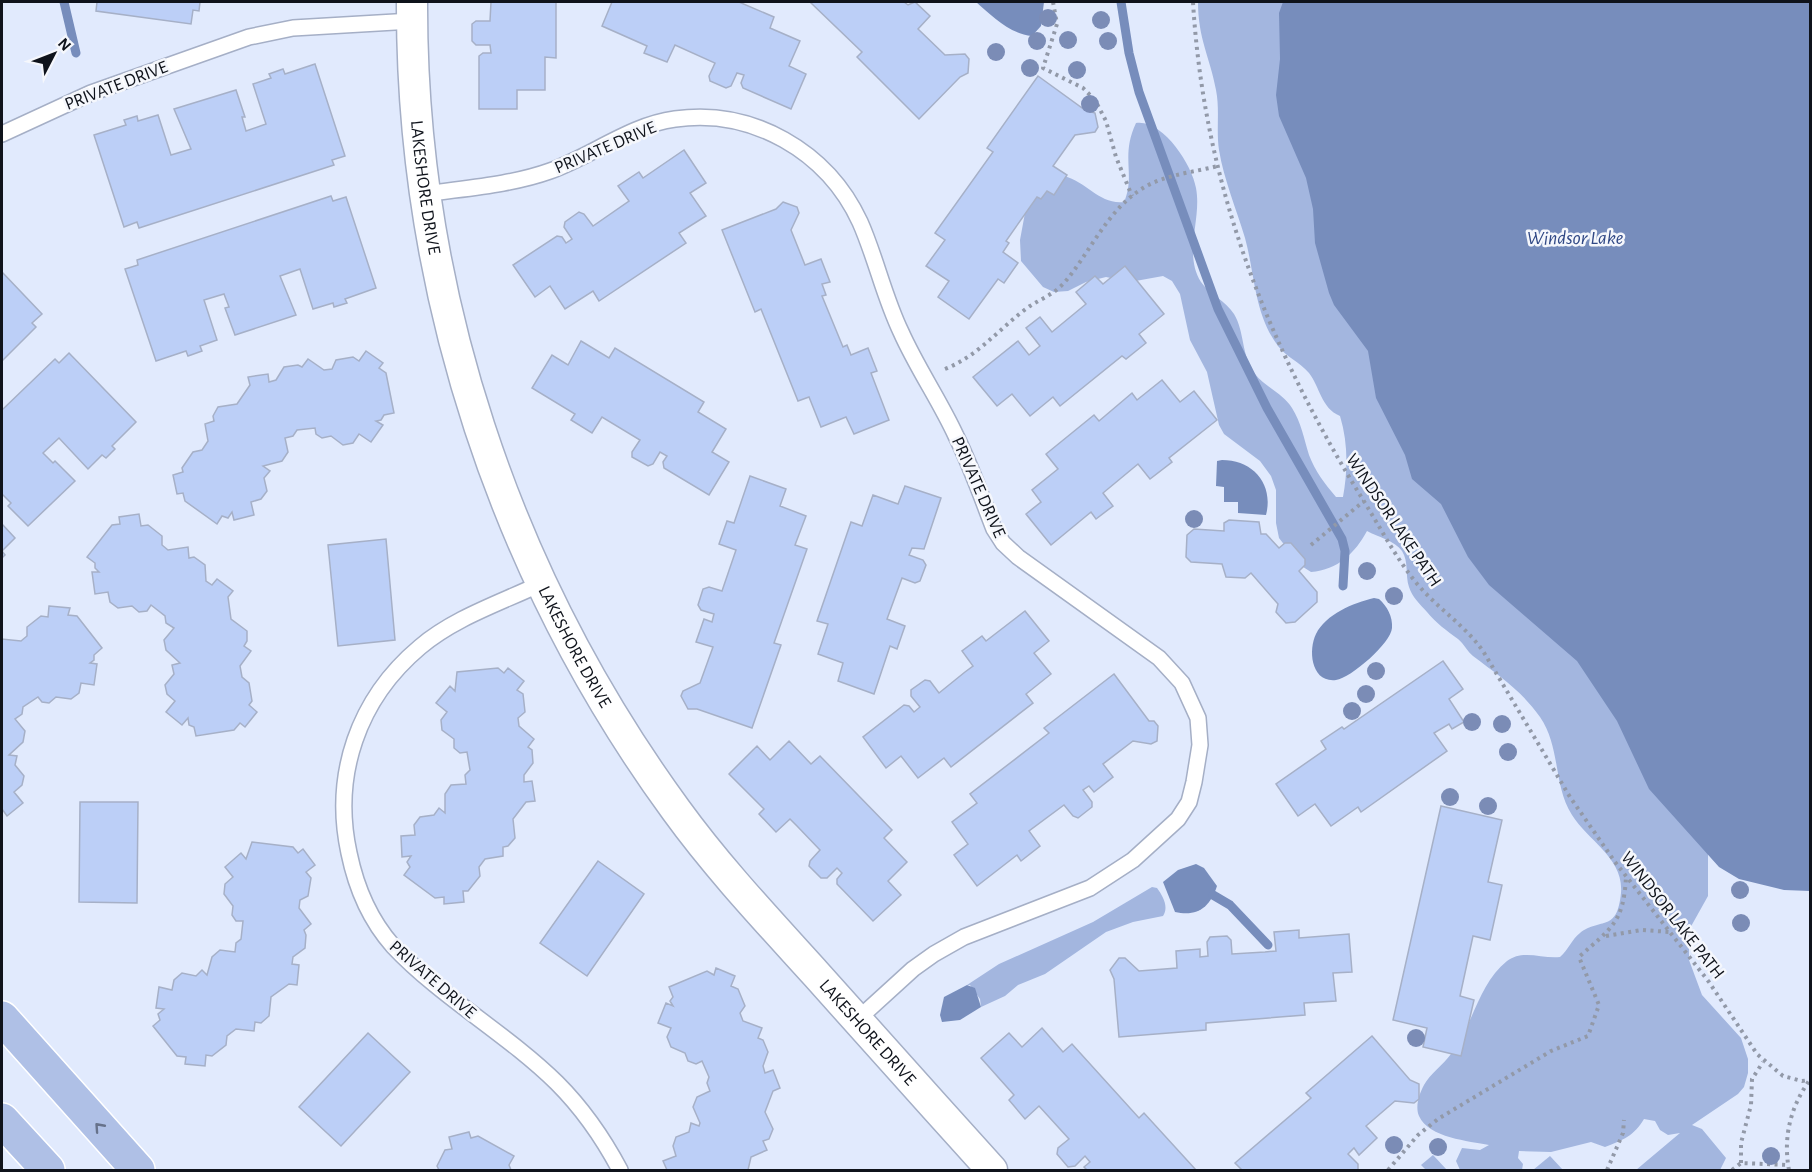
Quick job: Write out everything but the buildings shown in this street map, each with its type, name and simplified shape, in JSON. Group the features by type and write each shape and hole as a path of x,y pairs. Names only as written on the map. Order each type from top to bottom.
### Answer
{"main road":[{"path":"2,1018 138,1170"},
{"path":"2,1120 48,1170"}],"street":[{"name":"LAKESHORE DRIVE","path":"412,11 414,87 425,194 446,310 474,412 499,487 540,584 596,690 678,812 741,891 992,1170"}],"lane":[{"name":"PRIVATE DRIVE","path":"2,134 91,93 249,37 293,28 412,11"},
{"name":"PRIVATE DRIVE","path":"425,194 535,175 562,166 636,130 671,119 717,117 763,129 790,142 807,154 850,206 863,231 891,311 956,436 994,529 1003,543 1034,569 1130,635 1172,670 1185,688 1197,712 1200,745 1189,802 1171,827 1116,872 1081,893 987,928 944,948 913,969 857,1020"},
{"name":"PRIVATE DRIVE","path":"540,584 440,632 413,653 388,680 365,714 348,759 343,793 346,839 357,886 385,936 424,975 557,1083 594,1127 620,1170"}],"path":[{"path":"1053,2 1057,24 1043,68 1083,88 1095,100 1106,121 1116,157 1132,196"},
{"name":"WINDSOR LAKE PATH","path":"1193,2 1199,67 1228,210 1253,285 1316,420 1364,501 1419,586 1469,633 1483,651 1570,797 1626,875 1709,982 1764,1062 1783,1076 1810,1081"},
{"path":"925,378 969,358 993,339 1005,324 1052,294 1063,284 1112,216 1132,196 1155,183 1218,166"},
{"path":"1311,544 1364,501"},
{"path":"1388,1170 1418,1135 1438,1119 1551,1051 1588,1036 1599,1005 1579,957 1606,936 1617,917 1623,898 1626,875"},
{"path":"1606,936 1642,930 1671,932"},
{"path":"1741,1163 1741,1143 1751,1105 1752,1079 1764,1062"},
{"path":"1731,1170 1741,1163 1788,1168 1789,1122 1810,1081"},
{"path":"1607,1170 1623,1133 1624,1120"}],"shaded area":[{"path":"1198,2 1303,2 1564,626 1708,843 1708,896 1689,930 1689,960 1702,995 1741,1038 1748,1059 1748,1073 1744,1087 1738,1094 1692,1125 1702,1129 1726,1158 1720,1170 1636,1170 1680,1133 1668,1135 1660,1130 1655,1121 1644,1119 1628,1137 1605,1147 1591,1142 1551,1152 1519,1151 1518,1158 1523,1164 1522,1170 1460,1170 1456,1161 1462,1148 1480,1150 1489,1145 1450,1137 1431,1129 1419,1116 1417,1109 1422,1089 1459,1043 1489,981 1507,961 1513,957 1526,955 1560,957 1580,933 1612,919 1619,906 1621,893 1617,870 1604,851 1572,815 1562,791 1551,741 1540,717 1517,691 1473,656 1416,600 1409,587 1405,560 1399,548 1367,531 1345,559 1329,568 1311,572 1300,565 1279,538 1276,523 1276,490 1271,476 1260,461 1224,434 1219,425 1207,372 1190,340 1180,294 1172,281 1163,276 1130,282 1106,277 1086,282 1068,291 1054,292 1043,287 1021,261 1020,240 1027,202 1064,176 1080,183 1101,197 1115,202 1124,202 1129,183 1129,146 1136,123 1156,128 1165,135 1182,156 1189,167 1196,188 1197,212 1193,260 1201,282 1234,314 1240,328 1247,360 1255,374 1284,398 1292,408 1317,472 1336,497 1343,497 1346,456 1345,436 1340,416 1325,403 1309,373 1278,346 1264,321 1256,294 1245,238 1221,161 1217,98 1200,27"},
{"path":"1152,887 1157,888 1161,894 1165,909 1163,916 1133,922 1106,932 1045,974 1018,985 1005,996 981,1007 980,999 970,985 967,985 999,964 1093,922"},
{"path":"1433,1155 1447,1170 1426,1170 1421,1165"},
{"path":"1550,1156 1563,1170 1533,1170"}],"water":[{"path":"976,2 1044,2 1041,26 1032,36 1024,35 1002,24"},
{"name":"Windsor Lake","path":"1283,2 1810,2 1810,891 1784,890 1739,879 1719,867 1649,789 1617,721 1577,661 1489,585 1468,557 1441,504 1412,479 1405,455 1376,398 1368,351 1334,305 1329,293 1315,243 1313,209 1306,178 1279,116 1276,95 1280,59 1279,13"},
{"path":"1217,461 1243,464 1259,476 1267,493 1266,515 1238,513 1238,502 1224,502 1224,487 1216,486"},
{"path":"1374,598 1379,599 1385,605 1392,620 1392,628 1385,642 1360,667 1343,678 1328,680 1321,676 1312,656 1316,634 1326,621 1341,610"},
{"path":"1196,864 1204,868 1217,886 1211,900 1197,912 1175,912 1163,882 1178,870"},
{"path":"967,985 975,988 981,1007 960,1020 942,1022 940,1015 944,997"}],"waterway":[{"path":"64,2 76,53"},
{"path":"1121,2 1129,53 1139,92 1218,309 1267,408 1342,539 1345,551 1343,586"},
{"path":"1213,895 1230,905 1268,945"}]}
